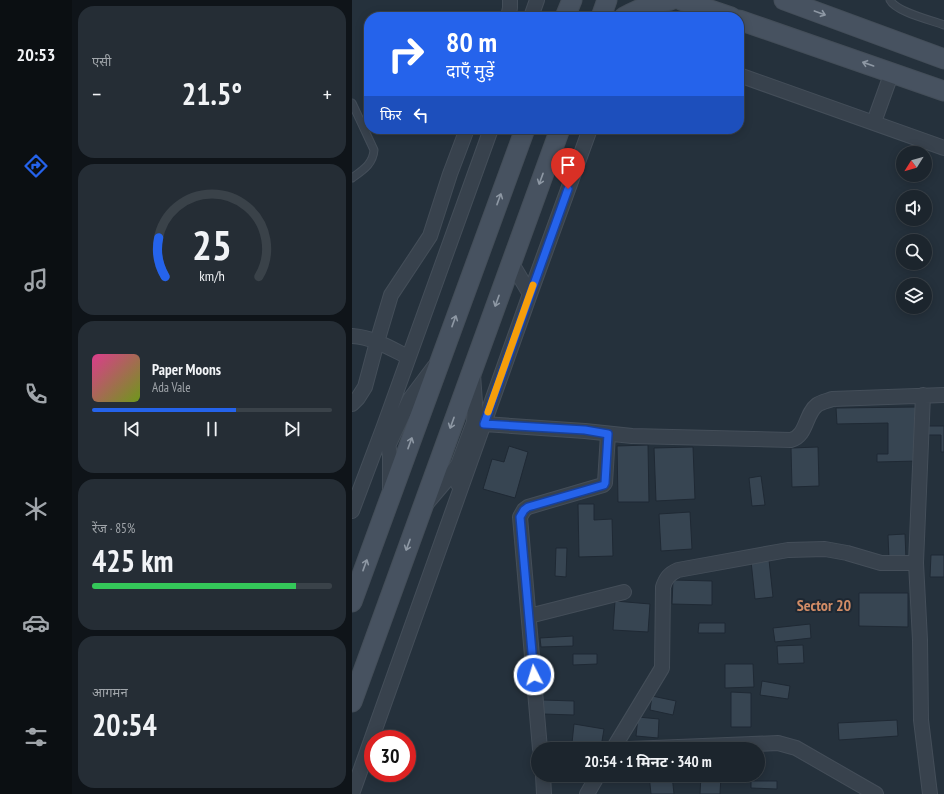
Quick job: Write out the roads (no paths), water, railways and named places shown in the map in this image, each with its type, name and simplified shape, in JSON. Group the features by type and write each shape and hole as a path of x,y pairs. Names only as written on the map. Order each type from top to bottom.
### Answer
{"street":[{"path":"509,12 510,0"},
{"path":"533,12 537,0"},
{"path":"567,12 572,0"},
{"path":"603,12 607,0"},
{"path":"634,12 661,1 671,0"},
{"path":"681,0 716,12"},
{"path":"784,0 944,59"},
{"path":"744,22 944,91"},
{"path":"874,122 892,72"},
{"path":"744,77 944,148"},
{"path":"352,404 358,398 364,387 392,295 430,236 450,174 465,134"},
{"path":"352,511 489,134"},
{"path":"352,602 522,134"},
{"path":"352,702 472,367 558,134"},
{"path":"352,794 588,134"},
{"path":"511,262 530,294"},
{"path":"352,336 359,336 377,342 408,357"},
{"path":"389,444 410,399 442,355"},
{"path":"421,510 450,476 459,462 474,422 475,403 472,367"},
{"path":"923,395 916,563 920,640 922,732 930,794"},
{"path":"484,424 585,430 608,434 639,436 791,440 796,439 800,435 812,411 821,403 832,399 944,395"},
{"path":"384,426 389,444 390,498"},
{"path":"539,742 520,517 524,510 528,507 604,485 608,434"},
{"path":"459,462 459,495"},
{"path":"617,742 662,668 663,587 669,575 678,570 788,550 825,549 847,553 881,563 916,563"},
{"path":"529,616 624,592"},
{"path":"765,744 778,743 796,748 876,794"},
{"path":"543,782 544,794"},
{"path":"587,794 594,782"}],"lane":[{"path":"890,0 899,9 944,25"},
{"path":"352,103 364,129"},
{"path":"352,178 369,165 373,157 374,150 367,134"}],"district":[{"name":"Sector 20","path":"824,605"}]}
